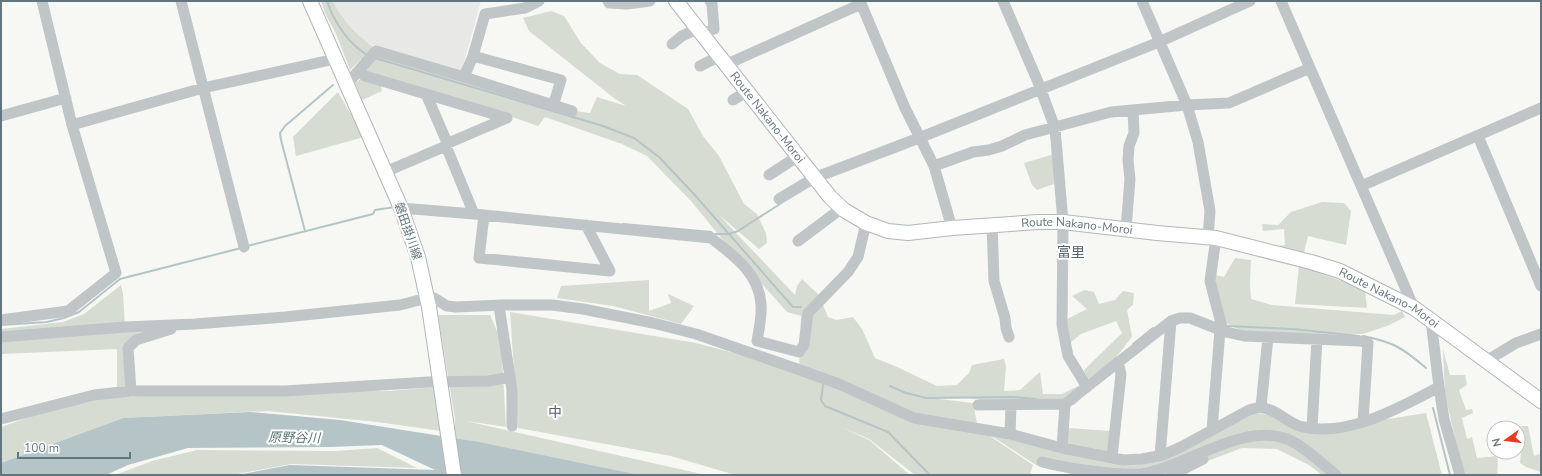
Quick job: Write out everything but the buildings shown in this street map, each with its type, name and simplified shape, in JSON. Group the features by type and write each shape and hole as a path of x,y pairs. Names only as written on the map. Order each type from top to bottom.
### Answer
{"main road":[{"name":"磐田掛川線","path":"310,1 401,208 414,245 428,303 454,475"},
{"name":"Route Nakano-Moroi","path":"676,1 830,198 842,208 866,223 888,231 908,233 992,225 1063,222 1212,237 1310,262 1340,271 1414,308 1541,401"}],"street":[{"path":"1,320 68,311 116,273 72,125 42,1"},
{"path":"181,1 244,247"},
{"path":"464,77 473,56 485,14 525,8 539,1"},
{"path":"608,1 609,3 627,4 650,1"},
{"path":"672,44 682,36 699,31 714,29 712,4 710,1"},
{"path":"1003,1 1055,128 1063,222 1062,325 1068,356 1086,386"},
{"path":"1142,1 1187,105 1198,142 1210,211 1212,237 1210,281 1221,330 1212,430"},
{"path":"779,199 814,178 919,138 1159,42 1250,1"},
{"path":"1281,1 1414,308"},
{"path":"700,66 722,61 860,3 919,138 934,166 952,228"},
{"path":"347,84 376,51 464,77 472,78 553,106 572,111"},
{"path":"473,56 561,80 553,106"},
{"path":"72,125 203,88 335,59"},
{"path":"362,67 365,76 507,118 385,172"},
{"path":"934,166 973,152 989,150 1002,146 1025,135 1111,112 1228,103 1310,68"},
{"path":"733,100 746,92"},
{"path":"426,94 446,145 479,214 479,258 610,271 586,225"},
{"path":"1,116 66,98"},
{"path":"1361,186 1541,108"},
{"path":"1126,229 1130,179 1128,160 1129,146 1134,133 1133,110"},
{"path":"1478,136 1541,286"},
{"path":"769,175 797,157"},
{"path":"401,208 479,214 711,238 738,258 756,282 762,304 757,341 799,352 804,346 808,313 848,272 858,257 866,223"},
{"path":"798,242 842,208"},
{"path":"992,225 994,281 1009,337"},
{"path":"1,337 125,326 182,324 348,311 428,303 434,298 447,306 456,307 552,305 583,309 696,334 833,382 914,418 1010,434 1062,448 1123,460 1160,456 1182,447 1249,410 1261,407 1275,412 1289,422 1301,427 1324,429 1363,422 1389,413 1439,387"},
{"path":"499,306 510,377 513,416 512,426"},
{"path":"978,405 1065,404 1086,386 1171,321 1180,318 1190,318 1221,330 1244,336 1360,341 1368,343 1363,422"},
{"path":"1431,320 1444,419 1460,475"},
{"path":"1160,456 1171,321"},
{"path":"131,391 128,348 136,340 182,324"},
{"path":"1486,361 1516,343 1541,334"},
{"path":"1261,407 1268,337"},
{"path":"1312,428 1317,339"},
{"path":"1112,457 1121,374 1118,362"},
{"path":"1,419 94,395 131,391 283,391 429,382 489,381 510,377"},
{"path":"1062,448 1065,404"},
{"path":"1010,434 1012,405"},
{"path":"1042,462 1056,466 1106,473 1141,474 1169,467 1234,441 1259,435 1286,439 1296,444 1336,475"},
{"path":"1172,475 1234,441"}],"shaded area":[{"path":"321,1 332,1 353,30 365,41 381,52 567,110 590,113 597,97 626,106 529,31 523,18 551,11 564,16 581,43 600,63 620,74 637,75 688,109 703,136 719,156 744,204 757,214 766,233 767,243 759,249 719,215 795,295 797,286 802,279 819,295 828,317 836,320 853,317 862,329 875,358 937,386 957,385 969,373 972,365 1004,359 1006,367 1004,391 1020,390 1040,372 1043,394 1062,394 1084,383 1088,392 1074,405 1011,405 968,398 923,397 973,403 978,428 1033,465 1030,475 915,475 869,439 841,427 869,440 910,475 735,475 671,456 518,428 510,312 696,343 799,370 801,316 787,312 727,245 691,201 647,156 622,144 545,117 538,126 504,114 362,74 369,62 361,59 350,70"},
{"path":"332,1 481,1 461,73 375,46 358,38 342,22"},
{"path":"362,78 381,86 382,91 362,100 355,83"},
{"path":"338,92 364,137 296,156 293,137"},
{"path":"1054,154 1054,184 1037,190 1032,185 1024,163"},
{"path":"1322,202 1344,203 1351,211 1346,245 1308,236 1304,253 1270,247 1285,245 1284,229 1263,231 1262,224 1278,225 1291,212"},
{"path":"1235,258 1251,260 1251,299 1272,305 1394,315 1402,311 1405,317 1387,326 1363,334 1246,333 1220,320 1215,275 1224,277"},
{"path":"1299,265 1365,290 1367,308 1295,304"},
{"path":"649,280 649,311 671,303 668,294 694,306 681,324 613,306 557,298 561,286"},
{"path":"121,285 125,326 172,325 128,348 131,391 117,389 117,349 1,354 1,329 63,322 84,314"},
{"path":"1084,290 1094,292 1099,304 1115,300 1123,291 1134,293 1133,305 1127,310 1132,337 1113,361 1087,379 1084,370 1122,333 1116,321 1081,334 1069,344 1065,320 1087,309 1072,296"},
{"path":"438,315 490,315 501,340 506,427 466,421 706,475 628,475 455,438 455,419"},
{"path":"1443,349 1450,375 1465,375 1467,385 1459,390 1466,410 1472,409 1473,413 1462,418 1467,439 1472,437 1477,458 1486,457 1486,460 1498,460 1497,475 1466,475 1459,455 1445,395"},
{"path":"434,387 441,431 377,422 268,411 123,418 1,463 1,427 80,399 250,391 390,391"},
{"path":"1244,412 1283,417 1324,429 1426,413 1442,475 1322,475 1309,465 1277,449 1242,448 1171,475 1075,475 1036,465 981,429 1139,459 1181,447"},
{"path":"1526,426 1528,426 1534,456 1541,453 1541,472 1526,467 1520,463 1520,460 1526,460"},
{"path":"1068,428 1111,431 1107,452 1066,445"},
{"path":"377,448 417,468 291,464 232,475 115,475 152,461 197,450 336,451"}],"water":[{"name":"原野谷川","path":"250,412 340,420 479,442 639,475 237,475 290,465 435,470 382,445 188,448 128,465 106,475 1,475 1,463 123,418"}],"waterway":[{"path":"327,1 342,31 360,50 367,55"},
{"path":"375,58 603,126 634,138 659,157 693,193 793,307 801,307"},
{"path":"305,231 280,133 285,126 333,85"},
{"path":"623,224 711,232 713,234 729,234 738,231 780,204"},
{"path":"247,246 373,214 375,210 395,207"},
{"path":"1,325 47,322 64,318 79,312 120,279 241,248"},
{"path":"1226,326 1293,329 1359,336"},
{"path":"1133,344 1153,328"},
{"path":"1363,336 1390,343 1411,355 1426,368"},
{"path":"823,385 821,400 825,406 888,432 930,475"},
{"path":"890,386 906,393 926,398 1013,397 1036,399"},
{"path":"1433,408 1450,475"}],"district":[{"name":"富里","path":"1071,252"},
{"name":"中","path":"555,412"}]}
